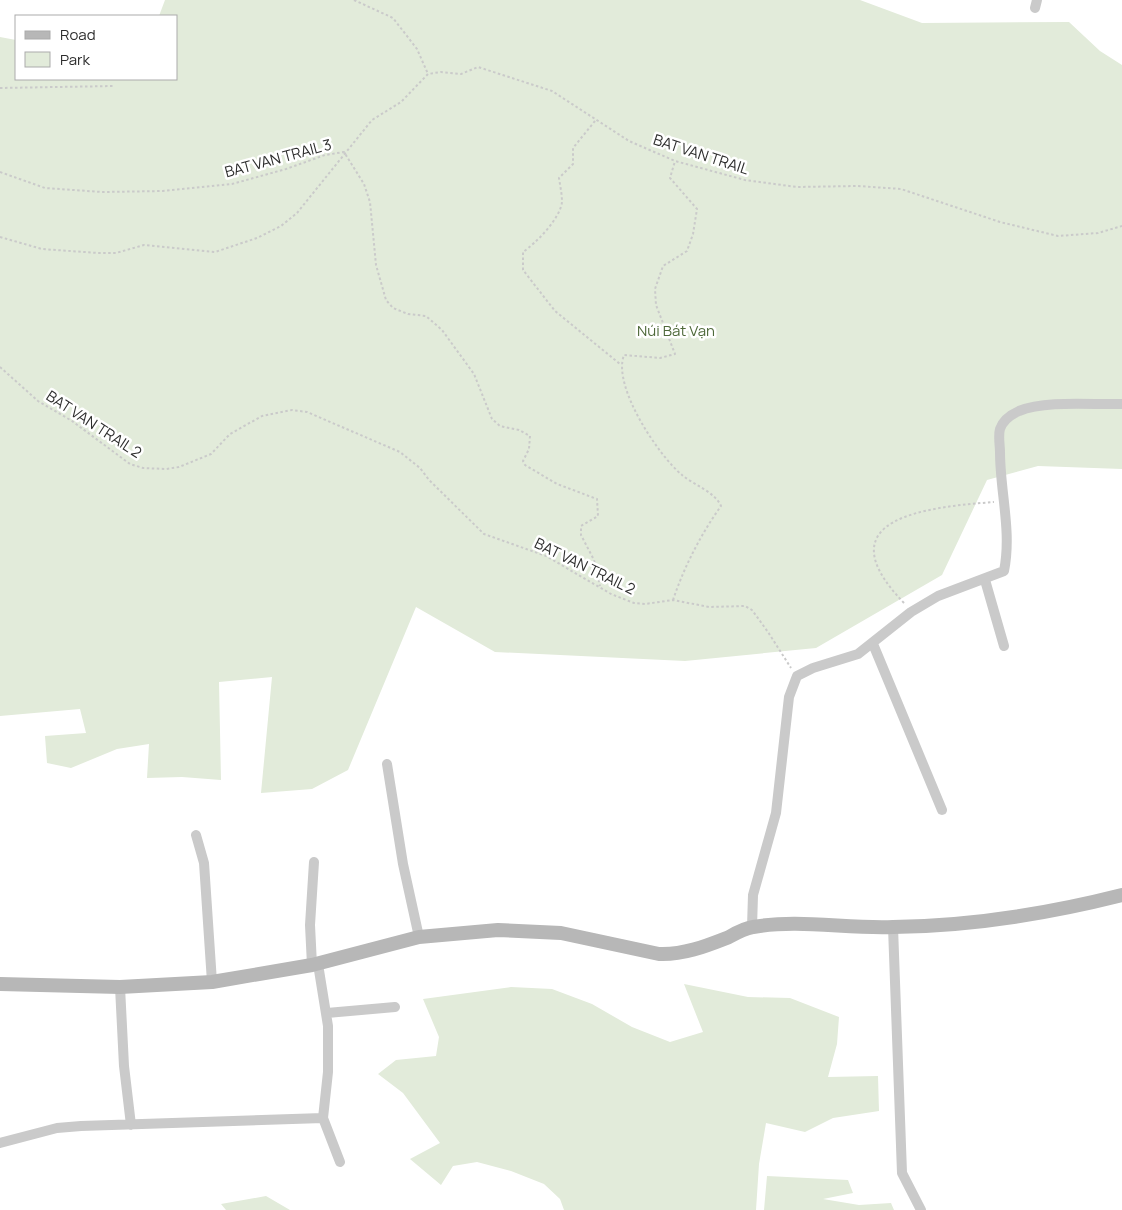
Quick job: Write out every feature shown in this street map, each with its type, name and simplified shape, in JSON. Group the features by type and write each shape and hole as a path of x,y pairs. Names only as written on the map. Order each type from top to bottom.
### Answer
{"main road":[{"path":"0,984 120,987 212,982 315,965 419,937 460,931 523,930 560,933 659,954 674,954 690,952 752,927 810,924 892,928 1023,917 1122,895"}],"street":[{"path":"752,927 754,895 776,813 785,744 788,697 797,676 813,668 858,654 911,612 938,596 985,580 1004,571 1007,555 1004,501 1000,474 1000,430 1006,418 1019,411 1046,406 1122,404"},
{"path":"985,580 1004,646"},
{"path":"873,644 942,810"},
{"path":"387,764 403,864 419,937"},
{"path":"196,835 204,863 212,982"},
{"path":"314,862 310,925 315,965 326,1013 328,1072 323,1118 340,1162"},
{"path":"892,928 902,1173 921,1210"},
{"path":"120,987 124,1066 131,1125"},
{"path":"326,1013 395,1007"},
{"path":"0,1143 57,1128 323,1118"}],"path":[{"path":"0,237 64,252 116,253 144,244 215,252 257,238 281,226 297,213 344,152 372,120 401,102 428,74 417,49 393,18 354,0"},
{"name":"BAT VAN TRAIL","path":"428,74 441,72 461,74 478,68 511,76 530,85 552,91 595,121 629,141 675,161 762,184 797,187 858,186 901,189 1000,222 1058,236 1098,234 1122,226"},
{"path":"0,88 114,86"},
{"path":"595,121 573,148 573,164 559,178 562,204 545,232 535,244 523,252 523,270 555,311 620,364"},
{"name":"BAT VAN TRAIL 3","path":"0,172 45,188 102,192 163,191 232,184 286,170 325,155 344,152 364,184 370,202 376,265 386,300 393,308 408,314 426,316 442,330 474,374 492,419 500,426 519,430 530,436 529,450 523,460 525,465 557,484 597,499 598,516 581,526 582,535 591,553 600,588"},
{"path":"674,600 680,580 696,546 721,506 718,498 683,476 666,460 634,409 626,389 620,364 624,354 660,358 675,354 656,305 655,289 663,266 687,251 693,234 697,208 670,178 675,161"},
{"name":"BAT VAN TRAIL 2","path":"0,367 8,377 25,388 38,401 80,426 130,464 143,468 166,469 179,467 211,454 230,434 262,416 292,410 307,412 400,452 420,468 428,480 484,534 546,556 600,588 634,603 645,604 674,600 709,607 746,606 752,610 797,676"},
{"path":"911,612 877,570 873,556 876,541 883,530 894,521 927,509 1004,501"}],"green space":[{"name":"Núi Bát Vạn","path":"165,0 860,0 922,23 1069,22 1100,51 1122,65 1122,469 1038,466 987,480 942,575 816,648 685,661 495,652 416,607 348,770 312,789 261,793 272,677 219,682 221,780 182,777 147,778 149,744 117,749 71,768 47,763 45,736 86,733 80,709 0,716 0,37 15,40 15,80 178,80 178,15 159,15"},
{"path":"684,984 748,997 790,998 839,1017 837,1044 828,1077 878,1076 879,1111 833,1118 805,1132 766,1123 759,1164 756,1210 564,1210 560,1199 544,1184 511,1171 477,1162 453,1166 441,1185 410,1159 440,1143 403,1093 378,1074 396,1060 436,1056 439,1037 423,999 511,987 552,989 592,1004 632,1027 670,1042 703,1032"},
{"path":"767,1176 848,1180 853,1193 823,1199 859,1205 891,1203 894,1210 764,1210"},
{"path":"266,1196 290,1210 226,1210 221,1204"}]}
